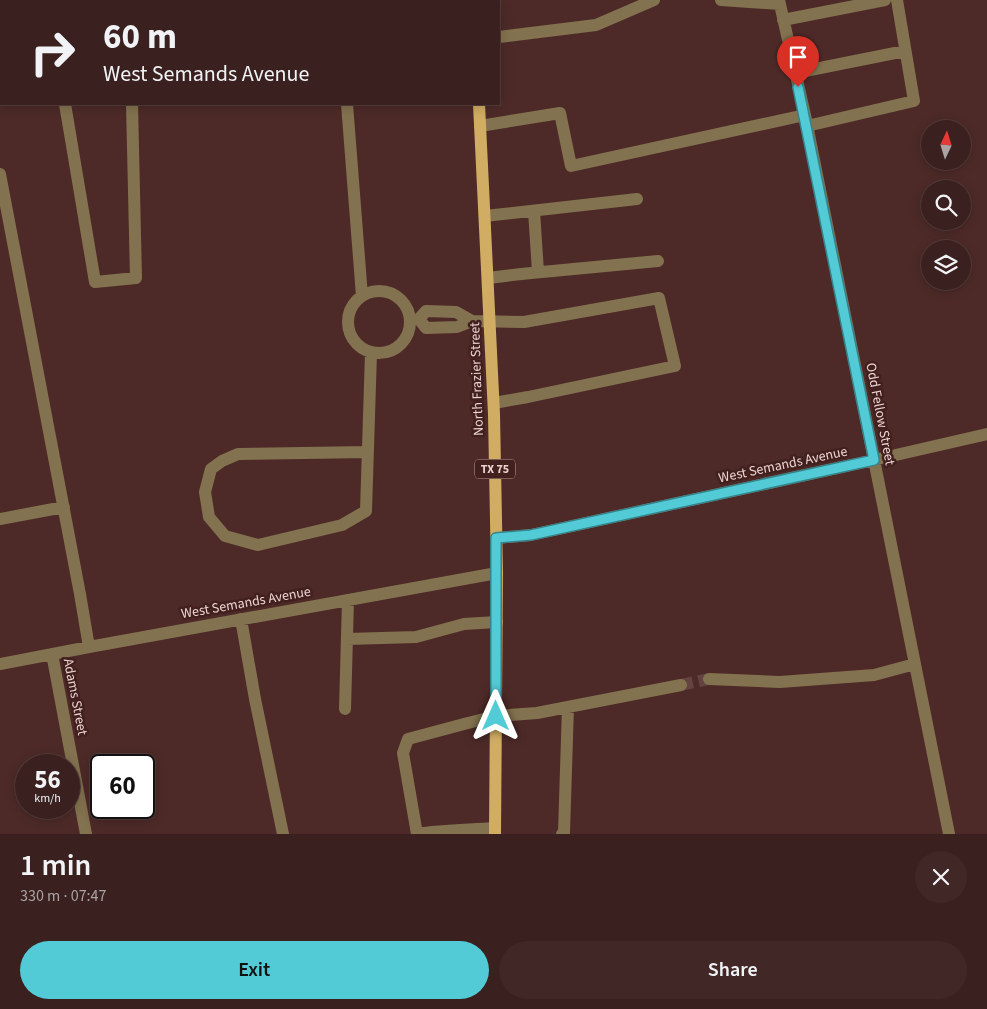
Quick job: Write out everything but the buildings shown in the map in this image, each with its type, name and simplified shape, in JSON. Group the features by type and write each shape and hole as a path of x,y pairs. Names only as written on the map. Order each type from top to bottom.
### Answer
{"main road":[{"name":"North Frazier Street","path":"479,105 494,403 497,573 495,831"}],"street":[{"path":"500,37 596,25 654,0"},
{"path":"721,0 779,2"},
{"path":"784,20 885,0"},
{"path":"480,126 560,113 571,166 914,101 897,0"},
{"name":"Odd Fellow Street","path":"779,2 806,120 949,834"},
{"path":"795,73 905,51"},
{"path":"65,105 96,282 136,278 132,105"},
{"path":"347,105 362,296"},
{"path":"0,174 6,235 64,506 89,646"},
{"path":"484,216 637,199"},
{"path":"534,211 538,272"},
{"path":"488,278 658,261"},
{"path":"414,319 401,300 392,294 382,291 371,292 362,296 349,313 347,324 350,334 362,349 382,354 400,346 406,338 414,319 426,311 456,312 472,321 524,322 659,298 675,366 494,403"},
{"path":"368,452 238,454 222,461 211,469 205,492 209,517 225,536 258,545 342,525 366,511 372,353"},
{"name":"West Semands Avenue","path":"496,538 531,535 987,434"},
{"path":"0,519 64,506"},
{"name":"West Semands Avenue","path":"0,664 89,646 497,573"},
{"path":"345,709 348,600"},
{"path":"241,619 255,699 283,834"},
{"path":"347,639 416,637 464,624 497,622"},
{"name":"Adams Street","path":"52,654 86,834"},
{"path":"709,679 780,682 874,675 915,664"},
{"path":"495,831 439,830 417,834 403,753 408,740 496,716 537,713 681,685"},
{"path":"562,834 564,832 568,707"}],"tunnel":[{"path":"681,685 709,679"}],"route":[{"path":"496,716 496,538 531,535 874,460 798,87"}]}
